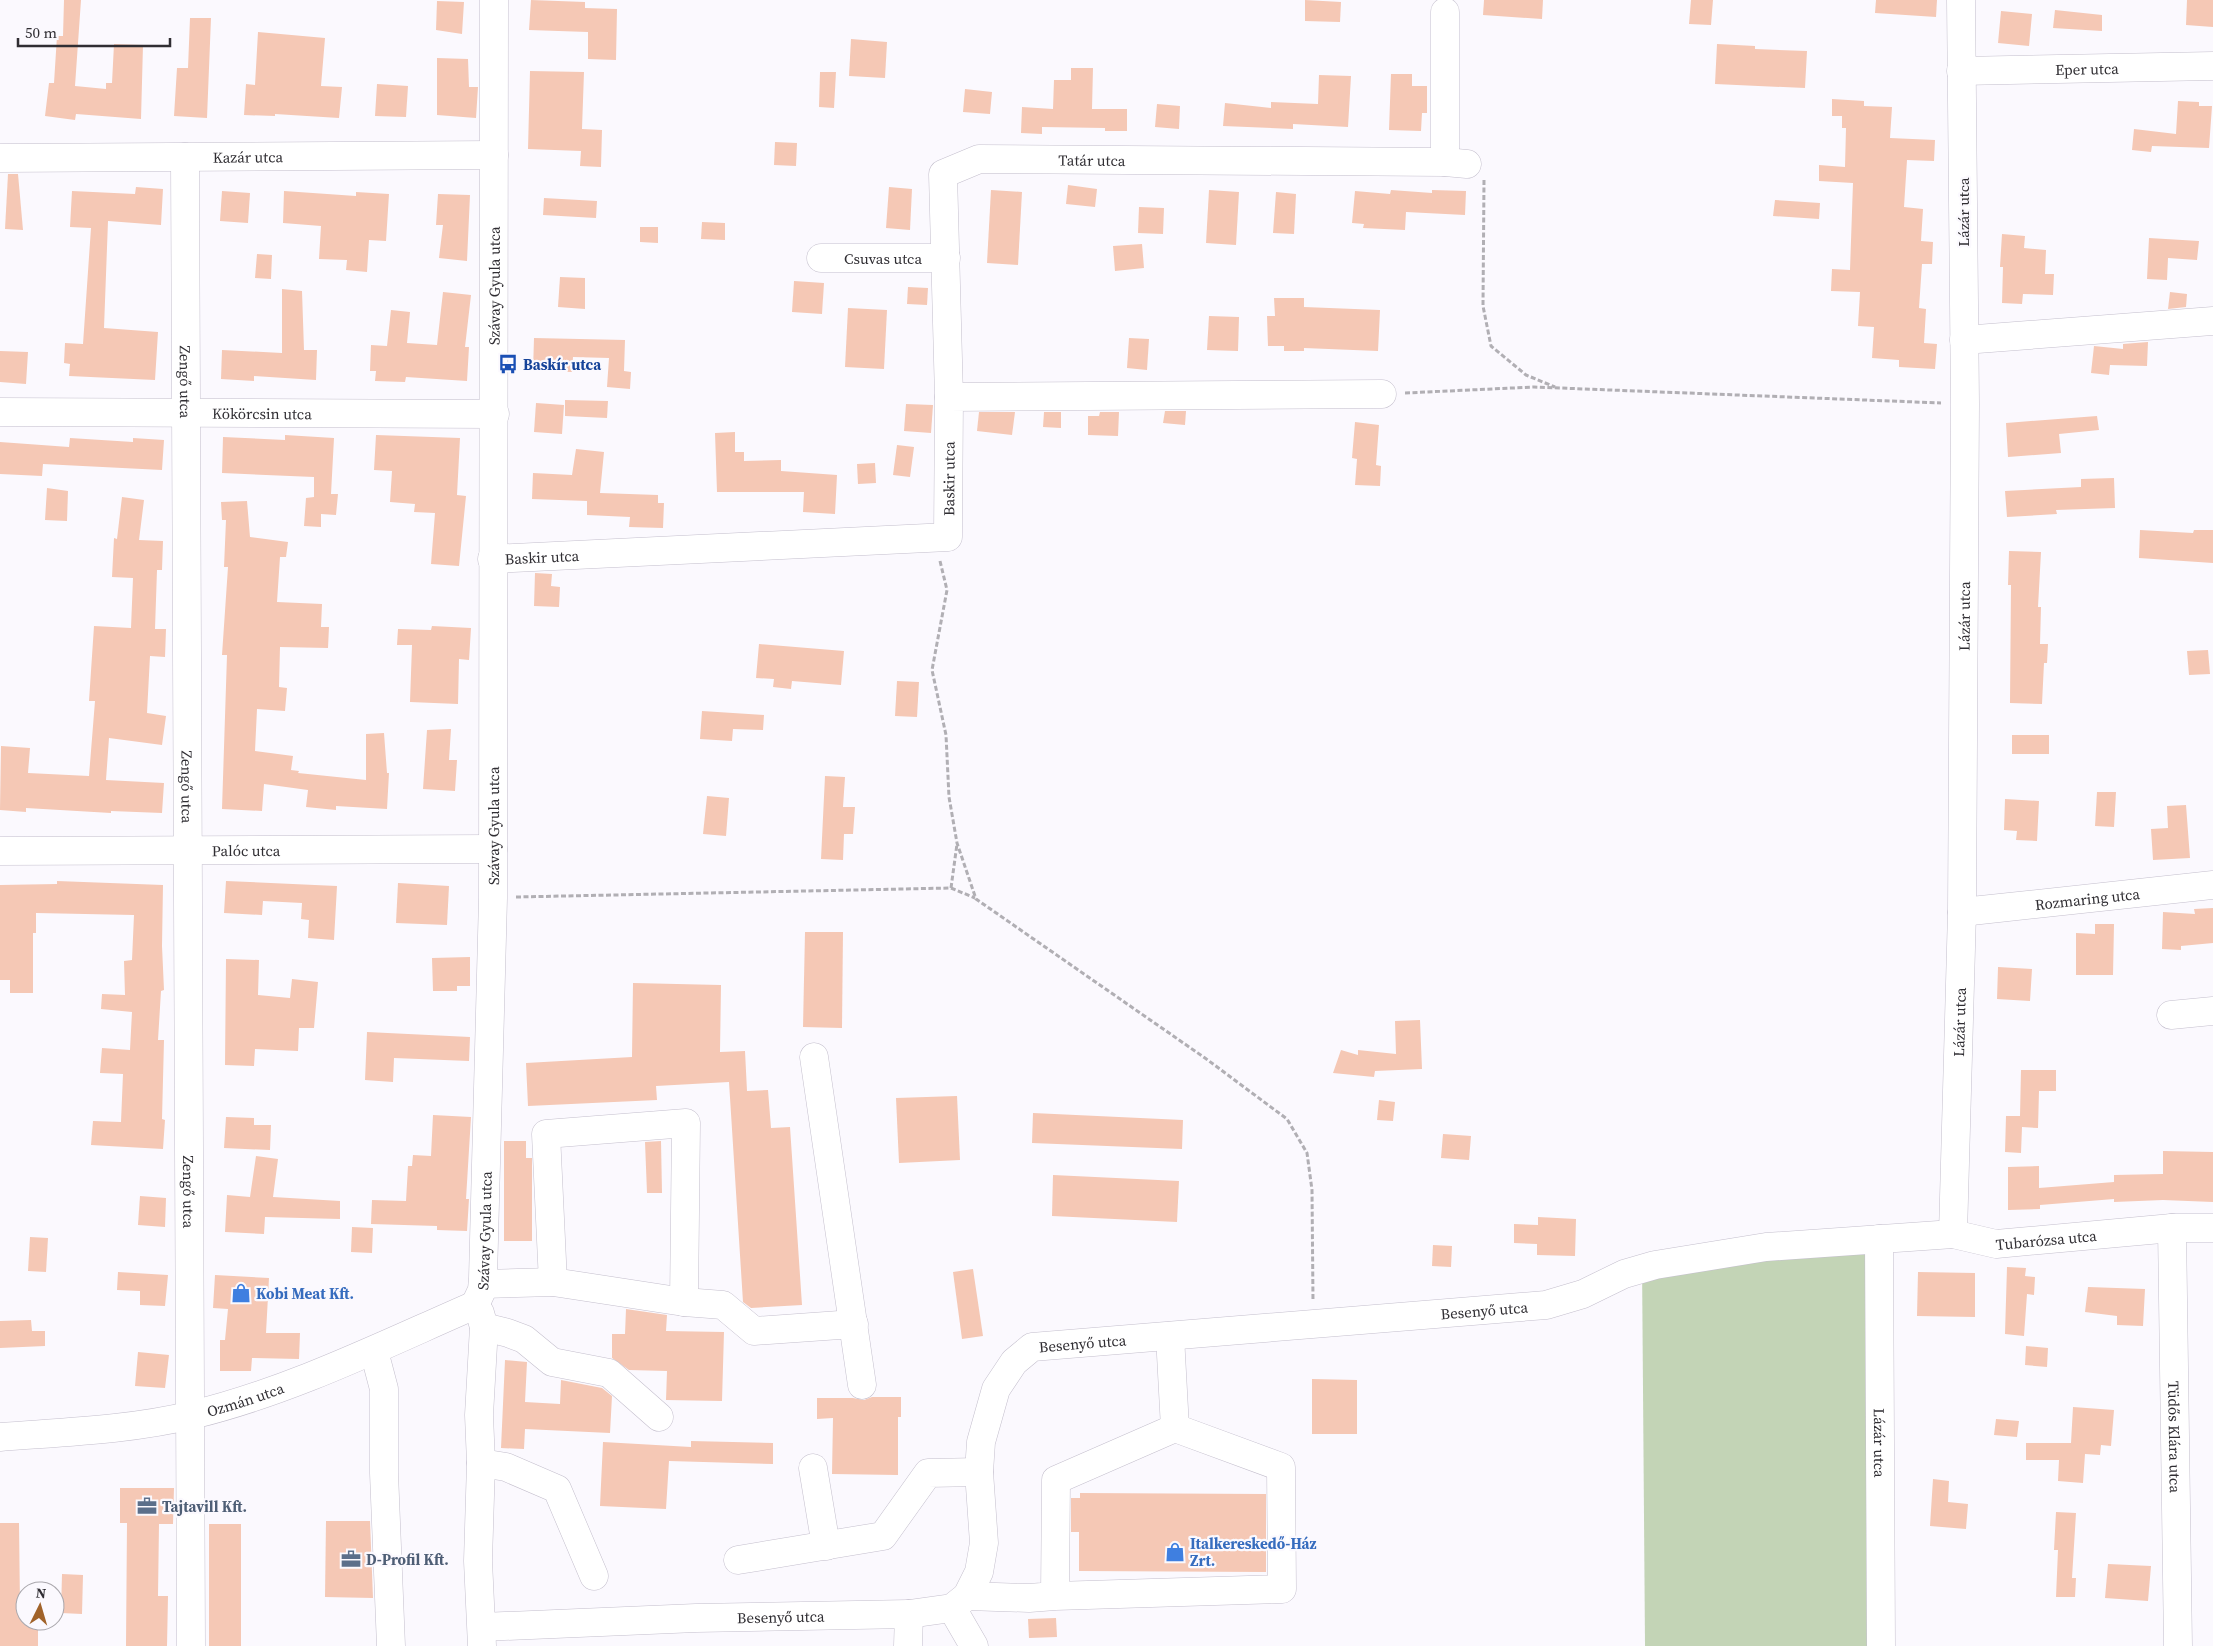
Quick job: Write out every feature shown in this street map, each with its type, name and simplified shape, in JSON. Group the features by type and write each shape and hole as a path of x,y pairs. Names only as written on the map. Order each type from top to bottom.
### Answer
{"street":[{"name":"Szávay Gyula utca","path":"482,1637 478,1561 481,1463 479,1415 493,898 494,0"},
{"name":"Lázár utca","path":"1953,1234 1962,912 1965,404 1961,0"},
{"path":"1445,12 1456,164"},
{"name":"Eper utca","path":"1961,70 2213,66"},
{"name":"Kazár utca","path":"0,158 494,155"},
{"name":"Zengő utca","path":"185,157 186,850 191,1646"},
{"name":"Tatár utca","path":"949,397 943,174 979,159 1456,164"},
{"name":"Csuvas utca","path":"821,258 946,258"},
{"path":"1964,340 2213,321"},
{"path":"949,397 1382,394"},
{"name":"Baskir utca","path":"492,559 948,537 949,397"},
{"name":"Kökörcsin utca","path":"0,412 495,414"},
{"name":"Palóc utca","path":"0,851 493,849"},
{"name":"Rozmaring utca","path":"1962,912 2213,885"},
{"path":"2171,1014 2213,1011"},
{"path":"814,1057 862,1385"},
{"path":"553,1282 546,1134 686,1123 684,1302"},
{"name":"Tubarózsa utca","path":"1879,1239 1953,1234 1996,1244 2172,1228 2213,1228"},
{"name":"Tüdős Klára utca","path":"2172,1228 2178,1646"},
{"name":"Lázár utca","path":"1879,1239 1880,1646"},
{"name":"Besenyő utca","path":"482,1637 696,1618 909,1614 960,1602 979,1572 984,1543 978,1472 981,1442 996,1389 1014,1362 1032,1348 1546,1305 1583,1294 1624,1274 1655,1265 1766,1247 1879,1239"},
{"path":"659,1417 609,1373 552,1362 524,1339 508,1333 481,1305 553,1282 684,1302 724,1305 754,1331 854,1324"},
{"name":"Ozmán utca","path":"0,1437 121,1426 191,1416 263,1395 374,1351 481,1305"},
{"path":"1170,1336 1175,1428"},
{"path":"374,1351 384,1389 384,1473 391,1646"},
{"path":"974,1646 960,1602 1055,1596 1282,1589 1281,1467 1175,1428 1056,1480 1055,1596"},
{"path":"481,1463 506,1467 557,1489 594,1576"},
{"path":"812,1468 826,1546"},
{"path":"738,1560 883,1536 928,1473 978,1472"},
{"path":"908,1646 909,1614"}],"path":[{"path":"1456,164 1484,170 1483,306 1491,346 1526,375 1558,388"},
{"path":"1382,394 1558,388 1965,404"},
{"path":"934,538 947,590 932,670 946,735 949,797 957,843 976,899"},
{"path":"951,888 957,843"},
{"path":"493,898 951,888 976,899 1205,1058 1287,1119 1307,1153 1312,1190 1313,1324"}],"green space":[{"path":"1875,1249 1874,1646 1645,1646 1642,1262"}],"building":[{"path":"64,0 81,0 75,86 106,89 106,83 112,83 114,44 143,45 141,119 76,114 75,120 45,116 49,83 54,83 57,36 63,36"},
{"path":"531,0 585,2 585,8 617,9 616,60 588,59 588,32 529,30"},
{"path":"1305,0 1341,2 1340,22 1305,21"},
{"path":"1484,0 1543,0 1542,19 1483,15"},
{"path":"1691,0 1713,0 1711,25 1689,24"},
{"path":"1876,0 1937,0 1936,17 1875,13"},
{"path":"2187,0 2213,0 2213,27 2186,25"},
{"path":"437,1 464,2 462,34 436,30"},
{"path":"2055,10 2102,15 2102,31 2053,28"},
{"path":"2001,11 2032,14 2029,46 1998,43"},
{"path":"190,18 211,18 207,118 174,116 177,68 188,68"},
{"path":"258,32 325,38 321,86 342,87 339,118 275,114 275,116 244,115 246,84 255,85"},
{"path":"851,39 887,42 885,78 849,76"},
{"path":"1717,44 1755,46 1755,49 1807,51 1805,88 1715,84"},
{"path":"437,58 468,59 469,87 478,87 476,118 437,115"},
{"path":"1071,68 1093,68 1092,109 1127,109 1127,131 1105,131 1105,128 1042,127 1042,134 1021,133 1022,107 1053,109 1054,80 1071,80"},
{"path":"530,71 584,72 582,129 602,130 601,167 580,166 581,151 528,149"},
{"path":"820,72 836,72 834,108 819,107"},
{"path":"1391,74 1412,74 1412,86 1427,86 1427,113 1422,113 1421,131 1389,130"},
{"path":"1319,75 1351,76 1348,127 1293,124 1293,129 1223,126 1225,103 1271,108 1271,102 1318,104"},
{"path":"377,84 408,86 406,117 375,116"},
{"path":"965,89 992,92 990,114 963,112"},
{"path":"1832,99 1864,101 1864,106 1892,107 1890,138 1935,140 1934,161 1907,160 1904,207 1923,209 1921,241 1933,242 1932,264 1922,264 1919,308 1926,309 1924,343 1937,344 1935,369 1899,367 1899,360 1872,358 1874,327 1858,326 1860,292 1831,291 1832,269 1850,270 1853,183 1819,181 1819,165 1845,167 1846,128 1842,128 1842,116 1832,116"},
{"path":"2178,101 2199,102 2199,106 2212,106 2209,148 2152,146 2151,152 2132,150 2134,129 2176,134"},
{"path":"1157,104 1180,106 1179,129 1155,127"},
{"path":"775,142 797,143 796,166 774,165"},
{"path":"8,174 18,174 23,230 5,229"},
{"path":"1068,185 1097,189 1095,207 1066,204"},
{"path":"136,187 163,189 161,225 108,221 104,328 158,332 155,380 69,376 70,364 64,363 65,343 83,344 91,228 70,227 72,191 135,194"},
{"path":"889,187 912,189 910,230 886,228"},
{"path":"991,190 1022,192 1018,265 987,263"},
{"path":"1209,190 1239,192 1236,245 1206,243"},
{"path":"1391,190 1432,193 1432,190 1466,191 1465,215 1406,212 1405,230 1363,228 1364,224 1352,223 1355,191 1390,194"},
{"path":"222,191 250,193 248,223 220,221"},
{"path":"284,191 356,196 356,192 389,194 386,241 369,240 367,272 346,270 347,260 319,259 321,226 283,223"},
{"path":"1276,192 1296,194 1294,234 1273,233"},
{"path":"438,194 470,195 467,261 439,258 443,225 436,225"},
{"path":"544,198 597,201 596,218 543,215"},
{"path":"1775,200 1820,203 1819,219 1773,216"},
{"path":"1139,207 1164,208 1163,234 1138,233"},
{"path":"702,222 725,223 725,240 701,239"},
{"path":"640,227 658,227 658,243 640,242"},
{"path":"2002,234 2025,236 2024,248 2046,250 2045,274 2054,274 2053,295 2023,294 2022,304 2002,303 2003,267 2000,267"},
{"path":"2149,238 2199,241 2197,260 2168,258 2167,280 2147,279"},
{"path":"1142,244 1144,268 1115,271 1113,246"},
{"path":"257,254 272,255 271,279 255,278"},
{"path":"560,277 585,278 585,309 558,307"},
{"path":"794,281 824,283 822,314 792,312"},
{"path":"908,287 928,288 927,305 907,304"},
{"path":"282,289 302,291 304,350 317,350 316,380 254,376 254,381 221,379 222,350 282,353"},
{"path":"443,292 471,295 465,347 469,347 467,381 406,377 405,382 375,381 376,371 370,371 371,345 387,346 391,310 410,312 407,343 437,345"},
{"path":"2170,292 2187,294 2186,307 2168,309"},
{"path":"1274,298 1304,298 1304,307 1380,310 1378,351 1304,348 1304,351 1284,351 1284,346 1268,346 1267,316 1275,316"},
{"path":"848,308 887,310 884,369 845,367"},
{"path":"1209,316 1239,317 1238,351 1207,350"},
{"path":"534,338 625,340 624,371 631,372 630,389 607,387 609,358 573,357 572,372 533,371"},
{"path":"1129,338 1149,339 1147,370 1127,368"},
{"path":"2148,342 2147,366 2110,365 2109,375 2091,373 2094,346 2123,349 2123,344"},
{"path":"0,351 28,352 26,384 0,382"},
{"path":"565,400 608,401 607,418 565,416"},
{"path":"536,403 564,405 562,434 534,432"},
{"path":"906,404 933,405 931,433 904,431"},
{"path":"1165,411 1186,411 1185,425 1163,423"},
{"path":"979,412 1015,412 1012,435 977,431"},
{"path":"1044,412 1061,412 1061,428 1043,427"},
{"path":"1100,412 1119,412 1118,436 1088,435 1088,416 1099,416"},
{"path":"2097,416 2099,430 2059,434 2061,453 2008,457 2006,423"},
{"path":"1355,422 1379,425 1376,465 1381,466 1380,486 1355,485 1357,459 1352,458"},
{"path":"735,432 735,452 744,452 744,461 781,460 781,471 837,475 835,514 803,512 804,492 717,492 715,433"},
{"path":"285,435 334,438 331,494 338,494 336,515 321,514 321,527 304,526 306,498 314,497 314,477 222,473 223,437 285,440"},
{"path":"376,435 460,438 457,495 466,496 459,566 431,564 435,513 414,512 415,504 390,502 392,471 374,470"},
{"path":"70,438 133,442 133,438 164,440 162,470 43,464 42,476 0,474 0,442 69,447"},
{"path":"897,445 914,447 910,477 893,475"},
{"path":"576,449 604,452 600,493 658,495 658,503 664,503 663,528 629,527 630,517 587,515 587,501 532,499 533,473 572,475"},
{"path":"875,463 876,483 858,484 857,464"},
{"path":"2114,478 2115,508 2056,510 2057,514 2007,517 2005,491 2081,487 2081,479"},
{"path":"47,488 68,491 67,521 45,520"},
{"path":"122,497 144,500 139,540 163,541 162,570 157,570 155,629 166,629 165,657 150,656 147,713 166,716 162,745 109,738 106,780 164,783 162,813 111,811 111,813 26,808 26,812 0,810 1,746 30,748 28,773 89,776 95,701 89,701 94,626 131,628 133,578 112,577 114,538 117,539"},
{"path":"247,501 250,537 288,542 286,557 280,557 277,602 322,604 321,627 329,627 328,648 280,647 279,687 287,688 285,711 257,709 255,751 293,756 291,770 299,771 298,773 366,780 366,734 384,733 387,773 389,773 387,809 336,806 336,810 306,807 308,790 264,784 262,811 222,809 227,655 222,655 228,567 224,567 226,520 222,520 221,502"},
{"path":"2140,530 2193,533 2194,530 2213,530 2213,563 2139,558"},
{"path":"2009,551 2041,552 2038,607 2041,607 2040,644 2048,644 2047,663 2044,663 2042,704 2010,703 2011,585 2008,585"},
{"path":"535,573 552,574 551,586 560,587 559,607 534,606"},
{"path":"432,626 471,628 469,660 459,659 458,704 410,702 412,645 397,645 398,629 431,630"},
{"path":"759,644 844,651 841,685 792,681 791,689 773,687 774,679 756,678"},
{"path":"2208,650 2210,674 2189,675 2187,651"},
{"path":"897,681 919,682 917,717 895,716"},
{"path":"702,711 764,715 763,730 733,729 732,741 700,739"},
{"path":"451,729 449,760 457,760 455,791 423,789 427,730"},
{"path":"2012,735 2049,735 2049,754 2012,754"},
{"path":"825,776 845,777 843,807 855,807 853,834 844,834 843,860 821,859"},
{"path":"2097,792 2116,792 2114,827 2095,826"},
{"path":"707,796 729,798 726,836 703,834"},
{"path":"2005,799 2039,801 2037,841 2016,840 2017,831 2004,830"},
{"path":"2186,805 2190,858 2153,860 2151,829 2168,828 2167,806"},
{"path":"57,881 163,885 162,946 164,990 161,991 158,1040 164,1040 162,1119 165,1120 163,1149 91,1145 93,1121 121,1122 123,1074 100,1073 102,1048 130,1050 132,1012 101,1009 102,994 125,995 124,961 132,960 134,915 36,913 36,933 33,933 33,993 10,993 10,980 0,980 0,885 57,884"},
{"path":"226,881 337,886 334,940 308,938 309,920 301,919 302,903 263,901 262,915 224,913"},
{"path":"398,883 449,886 447,925 396,923"},
{"path":"2213,908 2213,943 2181,946 2181,950 2162,949 2163,912 2195,914 2194,909"},
{"path":"2095,924 2114,924 2113,975 2076,975 2076,933 2095,934"},
{"path":"805,932 843,932 842,1028 803,1027"},
{"path":"470,957 470,986 457,986 457,991 433,991 432,958"},
{"path":"226,959 259,960 258,995 290,998 292,979 318,982 314,1028 299,1028 298,1051 255,1049 254,1066 225,1065"},
{"path":"1998,967 2032,969 2030,1001 1997,999"},
{"path":"633,983 721,985 720,1052 745,1051 747,1091 768,1090 771,1128 790,1127 802,1305 751,1308 743,1302 729,1082 656,1086 657,1100 528,1106 526,1063 632,1057"},
{"path":"1420,1020 1422,1069 1375,1071 1374,1077 1333,1073 1341,1050 1358,1055 1358,1050 1396,1054 1395,1021"},
{"path":"367,1032 470,1037 469,1061 394,1058 393,1082 365,1080"},
{"path":"2021,1070 2056,1070 2056,1091 2039,1091 2038,1128 2022,1127 2021,1153 2005,1152 2006,1116 2020,1116"},
{"path":"957,1096 960,1160 899,1163 896,1098"},
{"path":"1379,1100 1395,1102 1393,1121 1377,1120"},
{"path":"1033,1113 1183,1120 1182,1149 1032,1143"},
{"path":"433,1115 471,1117 466,1199 469,1199 467,1231 437,1230 437,1226 371,1224 372,1200 406,1201 408,1166 412,1166 413,1155 431,1156"},
{"path":"226,1117 254,1118 254,1125 271,1125 270,1150 224,1148"},
{"path":"1443,1134 1471,1136 1469,1160 1441,1158"},
{"path":"504,1141 526,1141 526,1158 532,1158 532,1241 504,1241"},
{"path":"661,1141 662,1193 647,1193 645,1142"},
{"path":"2163,1151 2213,1152 2213,1202 2163,1200 2114,1202 2114,1199 2040,1205 2040,1209 2008,1210 2008,1167 2039,1166 2039,1188 2114,1182 2114,1175 2163,1174"},
{"path":"256,1156 278,1159 273,1197 340,1201 340,1219 265,1217 264,1234 225,1232 227,1195 250,1197"},
{"path":"1053,1175 1179,1181 1177,1222 1052,1216"},
{"path":"140,1196 166,1198 165,1227 138,1225"},
{"path":"1538,1217 1576,1219 1575,1256 1537,1255 1537,1244 1514,1243 1514,1224 1538,1225"},
{"path":"352,1227 373,1228 372,1253 351,1252"},
{"path":"30,1237 48,1238 46,1272 28,1271"},
{"path":"1433,1245 1452,1246 1451,1267 1432,1266"},
{"path":"2007,1267 2026,1268 2025,1276 2035,1277 2034,1295 2027,1294 2024,1336 2005,1334"},
{"path":"973,1269 983,1336 962,1339 953,1272"},
{"path":"118,1272 168,1275 165,1306 140,1305 140,1291 117,1290"},
{"path":"1918,1272 1975,1273 1975,1317 1917,1316"},
{"path":"215,1275 269,1278 266,1333 300,1333 299,1359 252,1358 251,1371 220,1371 220,1340 225,1340 228,1309 213,1308"},
{"path":"2088,1287 2145,1289 2143,1326 2117,1325 2117,1316 2085,1312"},
{"path":"626,1309 667,1315 666,1331 724,1332 722,1401 666,1400 667,1371 629,1370 612,1358 612,1334 625,1334"},
{"path":"31,1320 32,1331 45,1331 45,1346 0,1348 0,1321"},
{"path":"2026,1346 2048,1348 2047,1367 2025,1365"},
{"path":"138,1352 169,1355 165,1388 135,1386"},
{"path":"505,1360 527,1362 525,1402 560,1404 561,1380 602,1388 612,1396 610,1433 525,1429 524,1449 501,1448"},
{"path":"1312,1379 1357,1380 1357,1434 1312,1434"},
{"path":"872,1397 901,1397 901,1417 898,1417 898,1475 832,1474 833,1418 817,1419 817,1398 853,1398 864,1400"},
{"path":"2073,1407 2114,1410 2111,1446 2101,1445 2100,1455 2085,1454 2083,1483 2058,1481 2059,1460 2026,1460 2026,1443 2071,1443"},
{"path":"1996,1419 2019,1421 2017,1437 1994,1435"},
{"path":"691,1441 773,1443 773,1464 669,1461 666,1509 600,1506 603,1442 691,1447"},
{"path":"1933,1479 1949,1481 1948,1502 1968,1504 1966,1529 1930,1526"},
{"path":"120,1488 174,1488 173,1524 159,1524 158,1596 168,1596 167,1646 126,1646 127,1523 120,1523"},
{"name":"Italkereskedő-Ház Zrt.","path":"1080,1493 1266,1494 1266,1572 1079,1571 1079,1532 1071,1532 1071,1498 1080,1498"},
{"path":"2056,1512 2076,1513 2072,1578 2076,1578 2075,1597 2056,1597 2058,1550 2054,1550"},
{"name":"D-Profil Kft.","path":"326,1521 370,1521 373,1598 325,1597"},
{"path":"0,1523 19,1523 20,1581 15,1581 15,1631 38,1631 38,1646 0,1646"},
{"path":"209,1524 241,1524 241,1646 209,1646"},
{"path":"2108,1564 2151,1566 2148,1601 2105,1598"},
{"path":"62,1574 83,1575 82,1614 65,1613 65,1581 62,1581"},
{"path":"1056,1618 1057,1637 1029,1638 1028,1619"}],"place":[{"name":"Baskír utca","path":"508,364"},
{"name":"Kobi Meat Kft.","path":"241,1293"},
{"name":"Tajtavill Kft.","path":"147,1506"},
{"name":"Italkereskedő-Ház Zrt.","path":"1175,1552"},
{"name":"D-Profil Kft.","path":"351,1559"}]}
